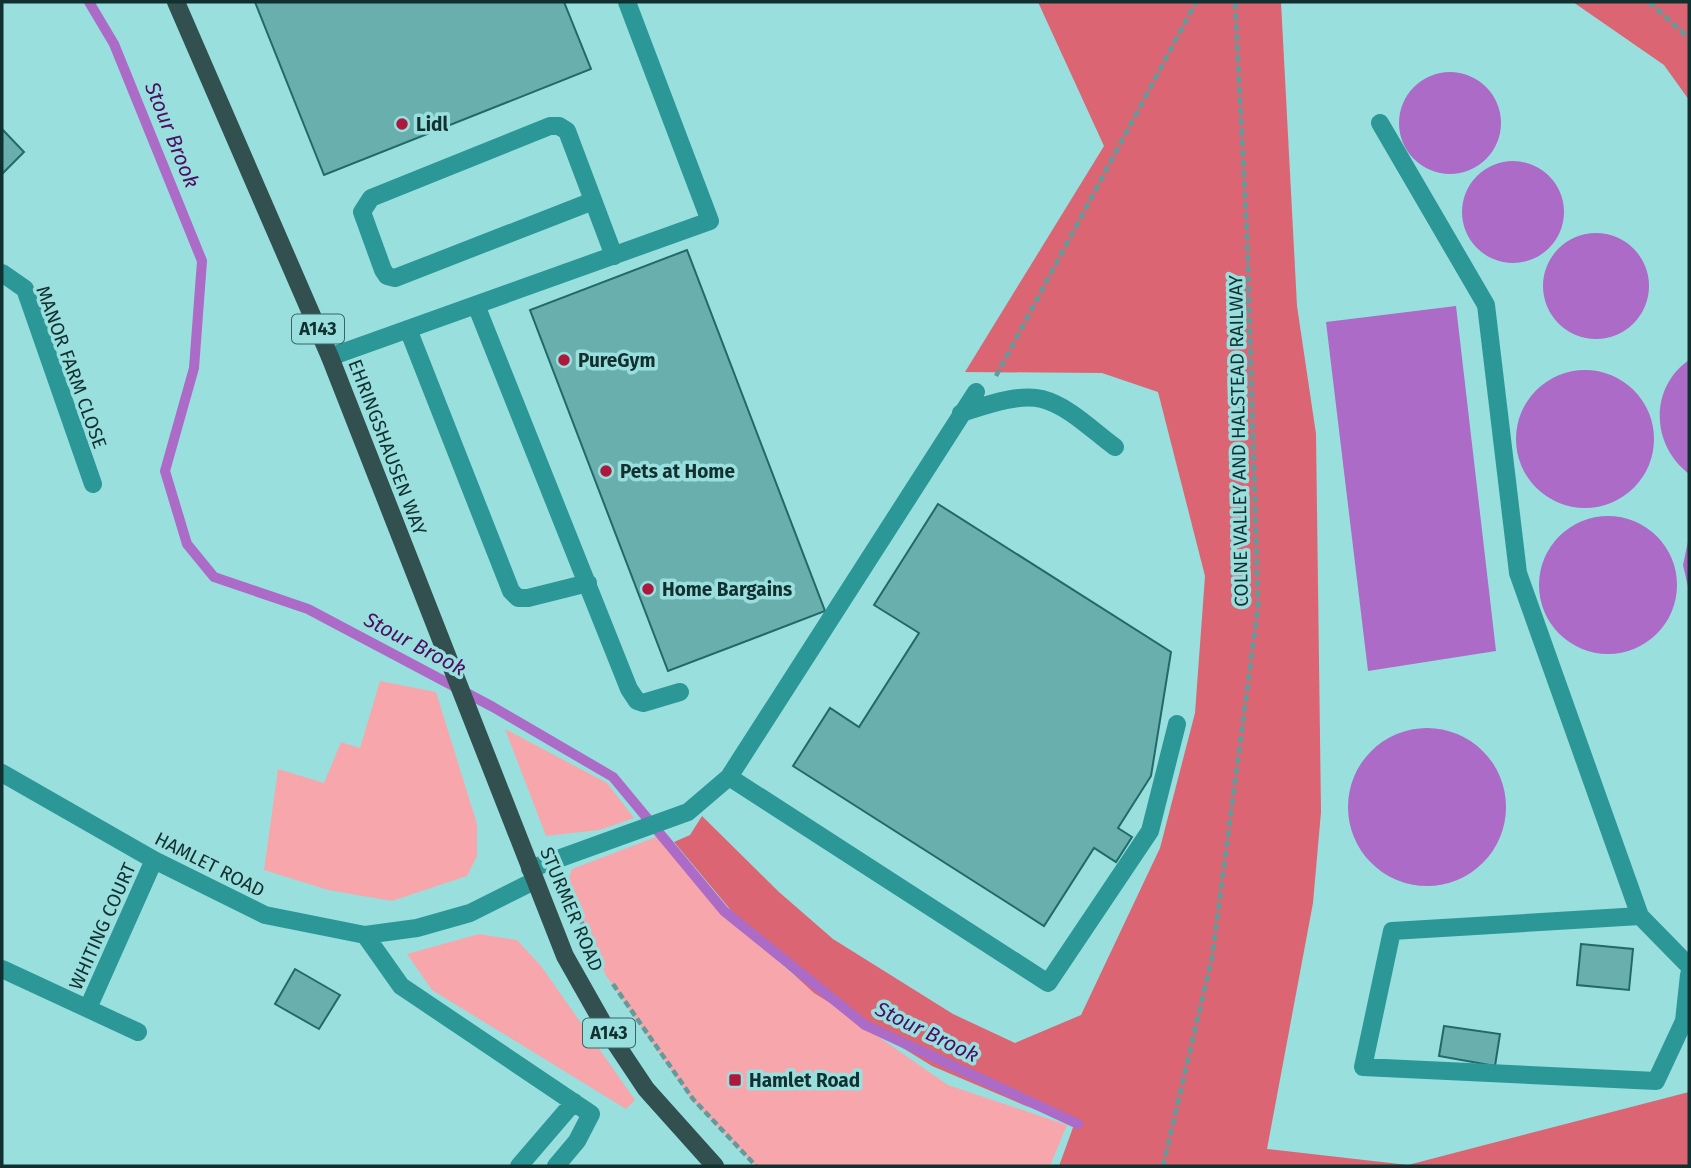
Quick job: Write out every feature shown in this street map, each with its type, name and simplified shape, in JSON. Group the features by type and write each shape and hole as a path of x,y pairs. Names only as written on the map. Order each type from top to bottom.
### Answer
{"main road":[{"name":"EHRINGSHAUSEN WAY","path":"176,2 331,357 471,718"},
{"name":"STURMER ROAD","path":"471,718 565,956 608,1032 646,1089 715,1166"}],"street":[{"path":"331,357 710,221 627,2"},
{"path":"1380,123 1486,305 1518,573 1640,916 1689,966"},
{"path":"593,201 396,278 387,276 383,271 362,212 371,198 550,126 559,126 567,131 614,256"},
{"name":"MANOR FARM CLOSE","path":"2,273 24,289 93,484"},
{"path":"477,305 629,689 637,701 643,703 680,692"},
{"path":"408,329 512,591 518,598 528,598 588,583"},
{"name":"HAMLET ROAD","path":"2,773 154,860 265,915 365,935 417,928 470,912 532,875 688,812 729,777 976,392"},
{"path":"961,413 1001,402 1040,399 1062,408 1115,447"},
{"path":"729,777 1048,983 1150,831 1177,724"},
{"name":"WHITING COURT","path":"88,1008 154,860"},
{"path":"1640,916 1392,932 1363,1067 1656,1081 1684,1021 1689,975"},
{"path":"365,935 401,986 592,1114 578,1141 556,1166"},
{"name":"WHITING COURT","path":"2,969 138,1031"},
{"path":"519,1166 574,1102"}],"path":[{"path":"976,392 994,378 1196,2"},
{"name":"COLNE VALLEY AND HALSTEAD RAILWAY","path":"1163,1166 1212,957 1258,607 1247,235 1236,2"},
{"path":"1649,2 1689,38"},
{"path":"577,910 599,960"},
{"path":"605,972 693,1099 756,1166"}],"shaded area":[{"path":"1038,2 1281,2 1297,306 1316,434 1321,812 1313,903 1267,1149 1408,1165 1689,1092 1689,1166 1059,1166 1075,1122 1026,1106 932,1066 814,993 754,938 674,842 690,835 702,816 779,892 833,939 953,1014 1015,1043 1081,1015 1160,848 1195,713 1205,576 1158,392 1102,373 965,372 1104,146"},
{"path":"1573,2 1689,2 1689,100 1664,65"},
{"path":"1450,72 1479,80 1493,94 1501,123 1493,152 1479,166 1450,174 1421,166 1407,152 1399,123 1407,94 1421,80"},
{"path":"1513,161 1533,164 1556,183 1561,192 1564,212 1561,232 1542,255 1533,260 1513,263 1493,260 1470,241 1465,232 1462,212 1465,192 1484,169 1493,164"},
{"path":"1596,233 1616,237 1633,249 1645,266 1649,286 1645,306 1633,323 1616,335 1596,339 1576,335 1559,323 1547,306 1543,286 1547,266 1559,249 1576,237"},
{"path":"1456,306 1496,651 1368,671 1326,322"},
{"path":"1689,360 1689,474 1676,462 1667,448 1660,417 1661,401 1667,386 1676,372"},
{"path":"1585,370 1612,375 1634,390 1649,412 1654,439 1649,466 1634,488 1612,503 1585,508 1558,503 1536,488 1521,466 1516,439 1521,412 1536,390 1558,375"},
{"path":"1608,516 1635,521 1657,536 1672,558 1677,585 1672,612 1657,634 1635,649 1608,654 1581,649 1559,634 1544,612 1539,585 1544,558 1559,536 1581,521"},
{"path":"1689,537 1689,591 1683,565"},
{"path":"380,681 436,692 477,824 477,856 467,876 392,901 328,890 264,870 278,769 324,783 341,742 360,748"},
{"path":"1427,728 1457,734 1483,751 1500,777 1506,807 1500,837 1483,863 1457,880 1427,886 1397,880 1371,863 1354,837 1348,807 1354,777 1371,751 1397,734"},
{"path":"505,729 607,783 634,818 599,830 546,836"},
{"path":"656,837 734,923 811,990 948,1085 1067,1125 1050,1166 756,1166 691,1099 605,974 569,897 567,884 572,869"},
{"path":"479,934 517,940 541,966 635,1100 626,1109 432,990 407,954"}],"building":[{"path":"255,2 564,2 591,69 324,175"},
{"path":"2,129 24,152 2,174"},
{"path":"687,250 825,611 668,671 530,310"},
{"path":"938,504 1171,652 1151,776 1118,828 1132,837 1116,862 1094,848 1044,926 793,766 830,708 859,727 919,633 874,605"},
{"path":"1581,944 1633,949 1629,990 1577,985"},
{"path":"295,969 340,995 319,1029 275,1004"},
{"path":"1444,1026 1500,1034 1495,1066 1439,1056"}],"waterway":[{"name":"Stour Brook","path":"89,2 114,44 202,261 194,368 165,471 187,544 214,577 308,609 493,707 613,777 724,911 865,1025 1078,1124"}],"place":[{"name":"Lidl","path":"402,124"},
{"name":"PureGym","path":"564,360"},
{"name":"Pets at Home","path":"606,471"},
{"name":"Home Bargains","path":"648,589"},
{"name":"Hamlet Road","path":"735,1080"}]}
